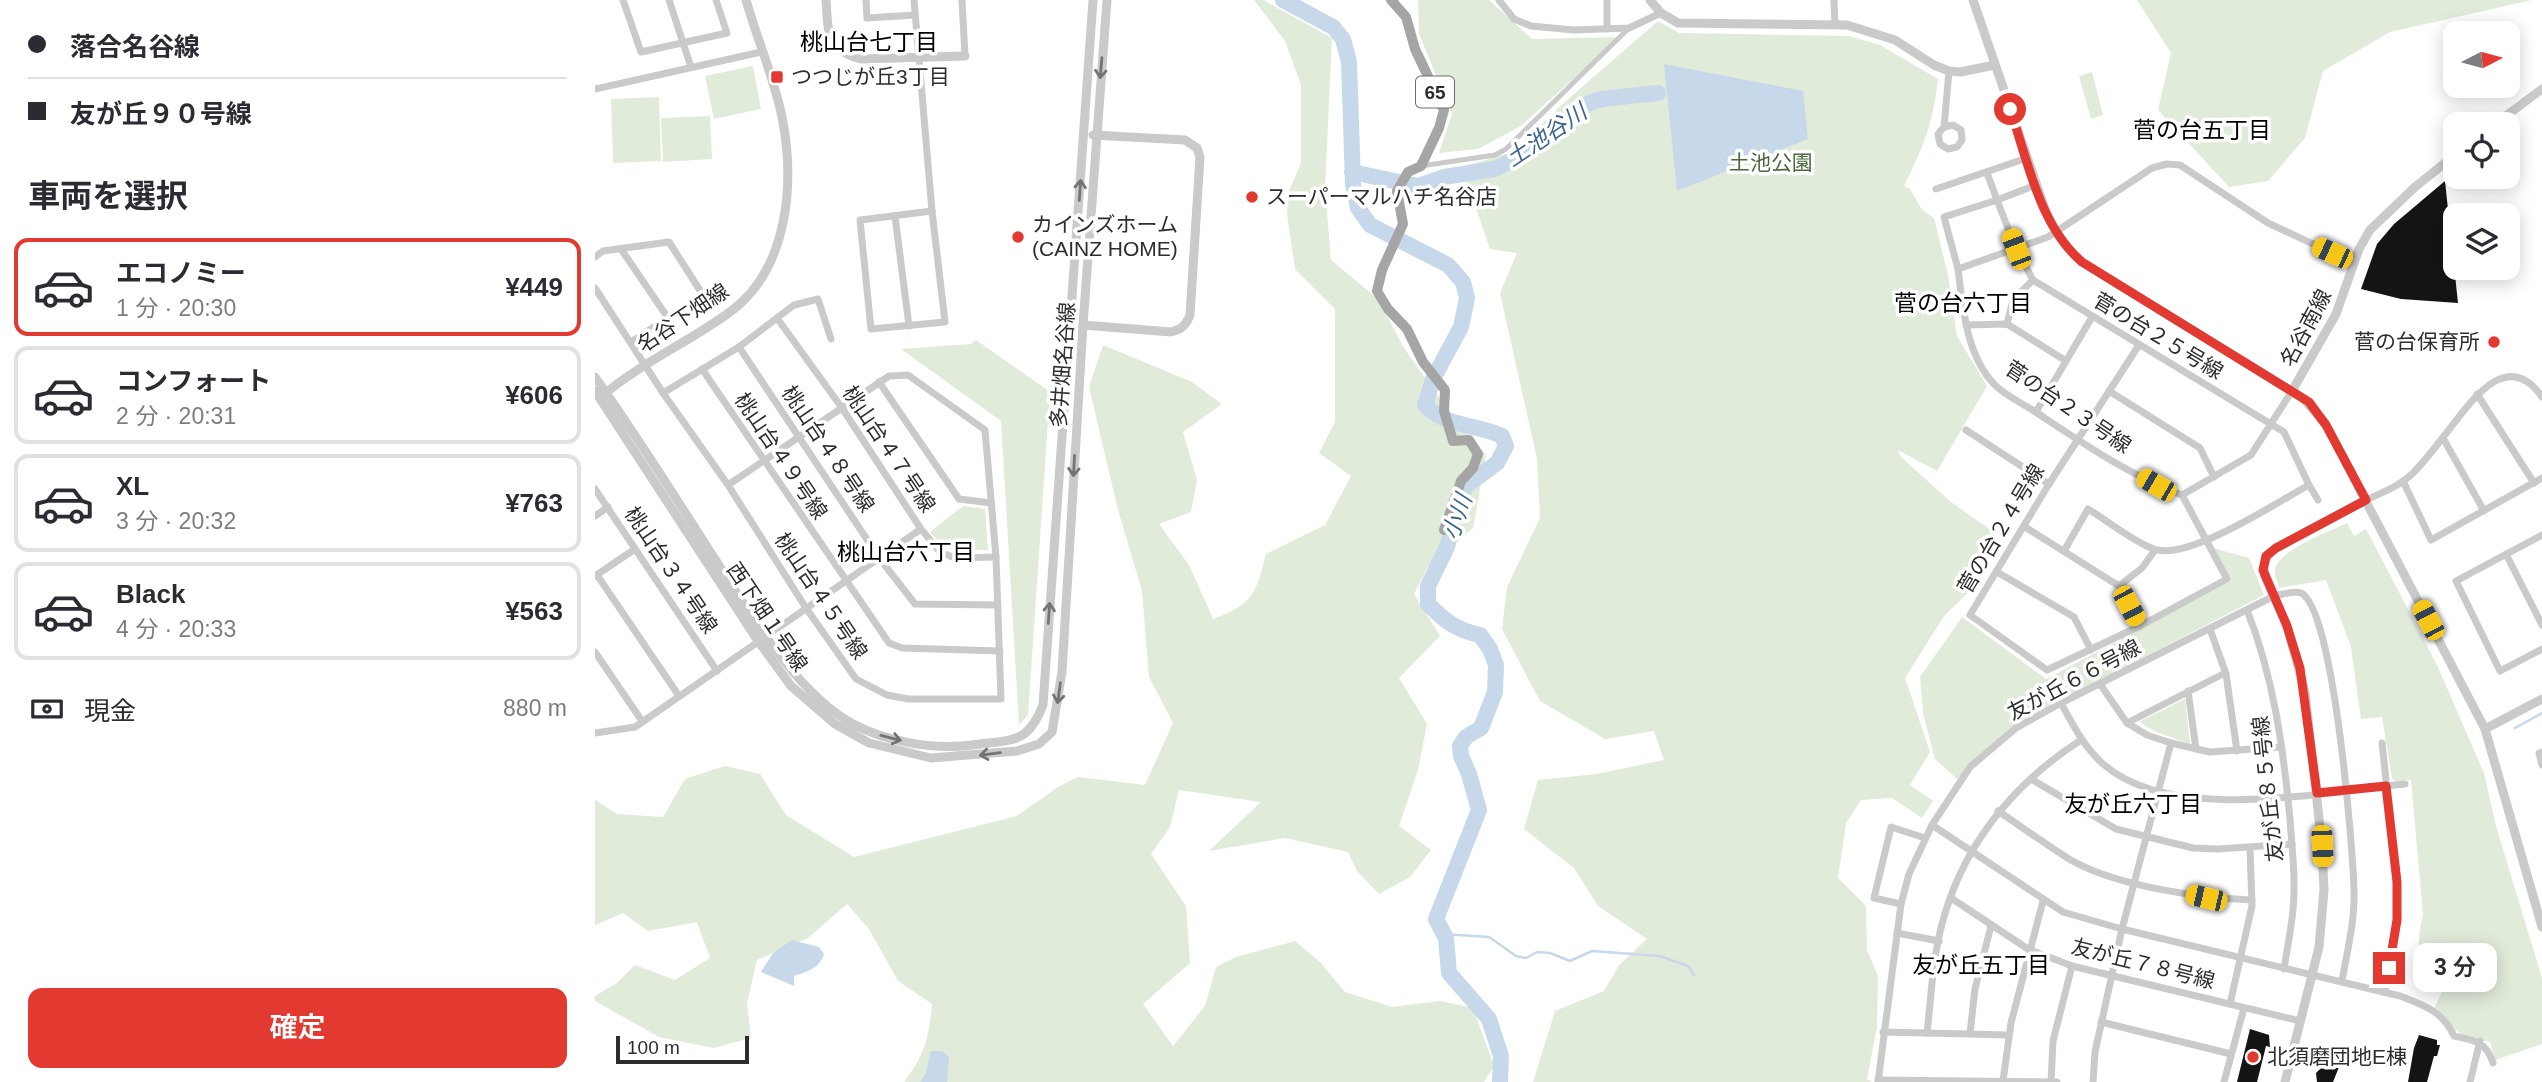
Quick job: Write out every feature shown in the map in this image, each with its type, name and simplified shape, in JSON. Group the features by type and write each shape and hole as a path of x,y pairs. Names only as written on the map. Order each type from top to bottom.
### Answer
{"main road":[{"name":"65","path":"1391,0 1406,17 1419,59 1444,110 1439,128 1421,166 1408,172 1397,191 1403,224 1382,270 1377,291 1388,309 1407,329 1445,390 1447,422 1453,441 1469,440 1478,454 1473,468 1461,481 1444,530"}],"street":[{"path":"623,0 641,52 727,33 716,0"},
{"path":"669,0 691,67"},
{"name":"名谷下畑線","path":"599,396 732,310 755,288 773,257 784,209 787,159 781,116 747,0"},
{"path":"826,0 828,33 844,55 861,59 965,56 962,0"},
{"path":"866,0 867,18 915,15"},
{"path":"914,0 932,211 945,322 871,329 860,220 932,211"},
{"name":"多井畑名谷線","path":"1043,705 1093,0"},
{"name":"多井畑名谷線","path":"1052,732 1062,671 1083,325 1107,0"},
{"path":"1499,0 1514,19 1531,26 1629,29"},
{"path":"1607,0 1607,29"},
{"path":"1650,0 1661,13 1678,23 1835,25 1871,31 1895,40 1949,71 1960,72 1995,65"},
{"path":"1834,0 1835,25"},
{"path":"1973,0 2036,185 2055,232 2082,262 2292,391 2309,402 2319,414 2485,729 2541,921"},
{"path":"1421,166 1495,155 1506,149 1629,29 1661,13"},
{"path":"595,89 761,52"},
{"path":"1944,127 1949,71"},
{"path":"2511,112 2542,89"},
{"path":"1083,325 1171,332 1187,324 1191,303 1200,157 1197,148 1185,140 1084,134"},
{"path":"1936,189 2027,158"},
{"path":"2036,185 1944,217 1958,269 2055,232 2152,168 2167,164 2180,165 2268,223 2354,263"},
{"name":"名谷南線","path":"2292,391 2332,323 2354,263 2374,225 2443,165"},
{"name":"菅の台２５号線","path":"1987,173 2016,249 2033,280 2284,432 2318,500"},
{"path":"894,216 909,326"},
{"path":"595,257 603,251 670,242 703,295 631,342"},
{"path":"621,249 668,318"},
{"name":"菅の台２３号線","path":"1958,269 1966,325 1973,349 1994,384 2077,439 2156,485 2182,495"},
{"path":"2007,324 2014,300 2033,280"},
{"name":"桃山台４５号線","path":"595,288 856,680 887,695 908,699 1001,699 996,557 985,430 908,375 889,376 728,485"},
{"path":"663,393 739,347 795,305 818,299 831,339"},
{"path":"2036,412 2092,317"},
{"name":"桃山台４７号線","path":"777,318 842,408 921,529 940,552 954,558 996,557"},
{"path":"1966,325 2007,324 2066,361"},
{"name":"菅の台２４号線","path":"2139,345 2077,439 1970,615 2047,670 2140,626 2227,579 2182,495"},
{"name":"桃山台４８号線","path":"739,347 880,559 915,604 998,605"},
{"name":"桃山台４９号線","path":"702,369 888,643 902,648 1000,651"},
{"path":"595,377 599,396"},
{"path":"2285,1082 2323,923 2324,890 2317,793 2303,682 2295,651 2263,570 2266,556 2276,548 2403,481 2488,384 2507,378 2523,381 2542,397"},
{"path":"879,382 959,499 991,503"},
{"path":"2109,391 2200,448 2214,477"},
{"path":"2182,495 2251,455 2292,391"},
{"path":"2477,394 2533,483"},
{"name":"西下畑１号線","path":"599,396 762,638 791,686 835,724 869,743 931,758 960,758 1017,751 1039,744 1052,732"},
{"path":"1966,430 2049,484"},
{"path":"2443,438 2484,511"},
{"path":"2403,481 2431,540 2542,478"},
{"path":"2064,551 2088,509 2155,550 2172,552 2206,540 2309,485"},
{"name":"桃山台３４号線","path":"595,489 717,671"},
{"path":"595,516 608,508"},
{"path":"2025,527 2119,586 2140,626"},
{"path":"596,731 635,727 921,529"},
{"path":"2542,535 2456,581 2500,671 2542,649"},
{"path":"635,549 596,575 679,696"},
{"path":"2119,586 2143,568 2155,550"},
{"path":"2506,554 2542,625"},
{"path":"1997,572 2074,617 2091,650"},
{"path":"2274,596 2302,594 2315,612 2333,677 2354,893 2342,981"},
{"name":"友が丘６６号線","path":"1878,1081 1901,904 1909,874 1924,838 1970,767 2017,728 2061,703 2274,596"},
{"name":"友が丘８５号線","path":"2248,610 2267,663 2275,698 2288,796 2293,910 2284,969"},
{"path":"2210,629 2225,673 2237,751"},
{"name":"西下畑１号線","path":"762,638 810,690 852,724 912,743 960,747 1019,738 1034,727 1043,705"},
{"path":"595,652 642,721"},
{"path":"2127,723 2225,673"},
{"path":"2100,684 2127,723 2147,735 2210,752 2281,747"},
{"path":"2188,691 2196,749"},
{"path":"2485,729 2542,699"},
{"path":"2061,703 2081,740 2104,765 2131,782 2158,792 2204,801 2405,784"},
{"path":"1927,1033 1939,941 1951,898 1971,850 1997,811 2051,760 2081,740"},
{"path":"2093,1082 2095,1052 2122,929 2171,743"},
{"path":"2382,743 2397,882 2397,920 2385,992"},
{"path":"2542,752 2539,753 2542,765"},
{"path":"2031,779 2108,825 2193,848 2250,848 2292,844"},
{"path":"1997,811 2070,859 2101,873 2206,898 2252,900"},
{"path":"1932,825 2063,912 2122,929 2385,992 2435,1010 2454,1035 2480,1041 2490,1050 2493,1063"},
{"path":"1901,904 1874,898 1891,827 1924,838"},
{"path":"2229,1004 2252,900 2250,848"},
{"name":"友が丘７８号線","path":"1951,898 2028,949 2072,966 2300,1021"},
{"path":"2003,1081 2009,1035 2028,949 2043,901"},
{"path":"1970,1033 1975,989 1991,926"},
{"path":"1897,933 1939,941"},
{"path":"2051,1082 2053,1041 2072,966"},
{"path":"2224,1082 2244,1008"},
{"path":"2101,1022 2231,1054"},
{"path":"1883,1032 2009,1035"},
{"path":"2470,1082 2480,1041"},
{"path":"1878,1081 2057,1082"}],"green space":[{"path":"1254,0 1263,0 1332,38 1325,188 1331,260 1378,299 1404,348 1452,416 1486,455 1473,528 1428,567 1414,594 1440,636 1399,678 1427,724 1418,770 1399,826 1431,850 1410,877 1379,894 1357,871 1348,852 1285,838 1209,851 1261,802 1179,790 1170,827 1151,854 1186,906 1190,963 1143,1004 1173,1046 1205,1006 1216,967 1236,957 1295,941 1321,963 1345,992 1392,1007 1440,1001 1473,1008 1494,1066 1484,1082 904,1082 925,1045 932,1004 898,981 869,929 847,904 808,938 757,960 747,1003 751,1038 714,1048 659,1037 595,1001 595,996 617,983 635,965 675,980 710,958 697,922 648,931 623,913 595,925 595,800 617,814 663,817 685,779 725,766 760,774 786,815 854,857 1017,816 1058,787 1078,777 1145,785 1173,723 1149,677 1142,591 1118,510 1089,387 1103,345 1192,382 1222,404 1183,432 1197,480 1191,512 1159,524 1189,565 1213,619 1237,608 1251,596 1266,554 1325,525 1351,476 1319,453 1335,422 1335,309 1295,269 1287,214 1289,191 1301,163 1301,85 1285,41"},
{"path":"1418,0 1489,0 1532,39 1619,37 1521,126 1478,149 1439,153 1452,114 1419,34"},
{"path":"2137,0 2532,0 2390,32 2323,71 2305,138 2268,181 2229,187 2158,110 2171,53"},
{"name":"土池公園","path":"1658,21 1679,33 1849,36 1880,45 1938,79 1927,134 1904,186 1910,189 1922,210 1934,218 1948,275 1957,336 1987,386 1937,471 1898,450 1900,456 1951,502 1995,533 1974,587 1944,616 1905,678 1930,752 1910,785 1933,801 1922,818 1892,798 1861,800 1846,823 1838,878 1866,906 1867,950 1878,976 1877,1027 1867,1079 1872,1082 1533,1082 1555,1011 1604,991 1619,965 1647,939 1598,906 1574,868 1524,829 1538,780 1597,774 1664,760 1654,731 1605,739 1540,701 1502,629 1507,587 1540,518 1537,459 1500,293 1517,253 1490,249 1462,167 1512,152"},
{"path":"753,66 761,109 714,119 705,76"},
{"path":"2092,72 2103,115 2091,119 2079,76"},
{"path":"659,97 661,161 613,163 611,99"},
{"path":"710,116 712,159 663,162 661,118"},
{"path":"976,340 1050,392 1028,715 1019,725 1001,421 901,349 971,344"},
{"path":"963,506 985,509 988,550 963,550 949,546 930,532"},
{"path":"2347,523 2354,536 2366,529 2437,665 2484,773 2496,826 2542,978 2542,1044 2495,1060 2490,1042 2461,1035 2435,1007 2444,987 2439,977 2429,976 2424,971 2419,956 2423,915 2411,780 2395,781 2392,778 2382,717 2361,719 2351,647 2326,580 2279,588 2275,571 2284,556 2305,542"},
{"path":"2213,548 2249,558 2264,595 2017,723 1957,779 1935,759 1923,713 1920,677 1962,617 2046,679 2231,581"},
{"path":"2185,699 2190,744 2156,732 2139,722"}],"water":[{"path":"1664,64 1803,91 1808,139 1677,191"},
{"path":"792,940 819,947 824,954 816,966 794,976 794,986 761,972 773,953"},
{"path":"931,1051 942,1051 949,1057 947,1082 920,1082 925,1075"}],"building":[{"path":"2443,183 2447,203 2443,203 2443,280 2456,280 2458,303 2401,299 2361,289 2377,244 2394,224"},
{"name":"北須磨団地E棟","path":"2250,1029 2269,1035 2270,1047 2266,1046 2257,1082 2237,1082"},
{"path":"2419,1035 2437,1040 2437,1045 2440,1045 2427,1082 2408,1082 2414,1048"},
{"path":"2326,1050 2343,1057 2333,1082 2317,1082 2316,1073"}],"waterway":[{"name":"小川","path":"1283,0 1333,27 1343,39 1349,62 1353,184 1358,208 1370,225 1448,265 1463,282 1467,298 1461,327 1433,379 1425,405 1442,418 1502,436 1506,446 1497,463 1467,485 1461,496 1447,547 1428,586 1428,604 1451,624 1480,635 1490,649 1496,665 1495,692 1481,728 1466,737 1460,746 1479,810 1436,919 1446,938 1449,973 1489,1019 1501,1056 1500,1082"},
{"name":"土池谷川","path":"1352,172 1418,186 1444,177 1495,169 1524,154 1589,103 1658,93"},
{"path":"2515,728 2542,713"},
{"path":"1443,934 1489,937 1516,956 1526,958 1537,952 1550,953 1570,961 1592,951 1660,956 1688,966 1694,975"}],"place":[{"name":"つつじが丘3丁目","path":"777,77"},
{"name":"スーパーマルハチ名谷店","path":"1252,197"},
{"name":"カインズホーム (CAINZ HOME)","path":"1018,237"},
{"name":"菅の台保育所","path":"2494,342"},
{"name":"北須磨団地E棟","path":"2253,1057"}],"district":[{"name":"桃山台七丁目","path":"869,42"},
{"name":"菅の台五丁目","path":"2202,130"},
{"name":"菅の台六丁目","path":"1963,303"},
{"name":"桃山台六丁目","path":"906,552"},
{"name":"友が丘六丁目","path":"2133,804"},
{"name":"友が丘五丁目","path":"1981,965"}],"route":[{"path":"2010,109 2045,209 2055,232 2066,247 2082,262 2309,402 2326,425 2366,500 2276,548 2266,556 2263,570 2287,626 2300,668 2317,793 2386,786 2397,882 2397,920 2389,968"}]}
